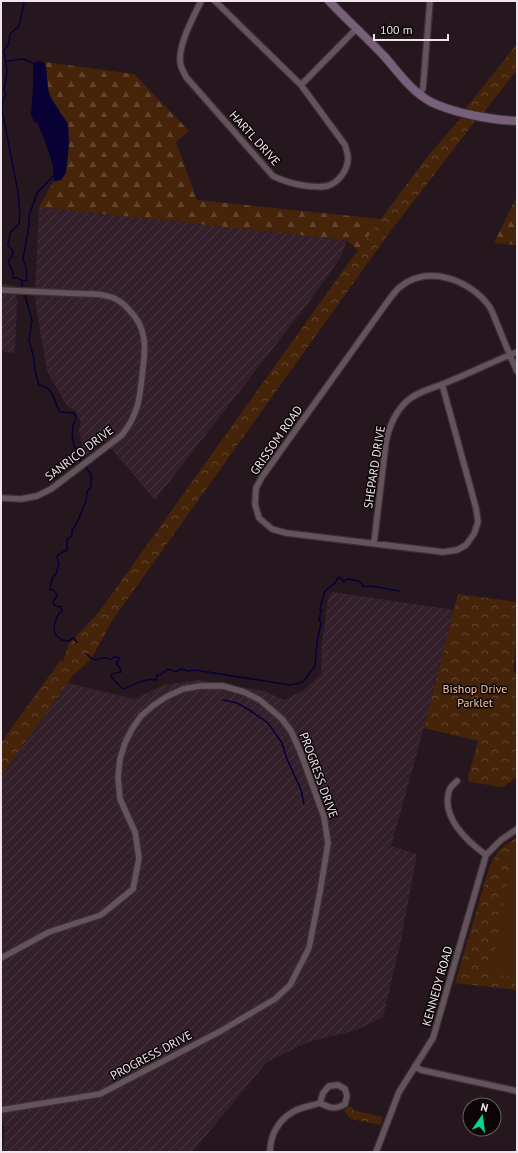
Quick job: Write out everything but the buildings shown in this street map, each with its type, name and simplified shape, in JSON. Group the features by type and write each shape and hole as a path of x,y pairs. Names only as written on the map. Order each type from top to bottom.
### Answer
{"street":[{"name":"HARTL DRIVE","path":"200,1 182,45 180,56 181,66 186,77 273,176 283,181 297,184 328,186 340,178 345,169 348,157 345,145 301,85 216,1"},
{"path":"329,1 385,57 407,83 420,95 431,102 449,109 500,120 517,121"},
{"path":"420,95 423,88 430,1"},
{"path":"301,85 356,28"},
{"name":"GRISSOM ROAD","path":"442,384 476,508 478,522 474,534 466,545 457,550 443,552 286,533 272,529 259,518 255,504 256,488 262,477 388,301 400,287 414,279 430,276 446,277 464,284 479,294 490,308 517,371"},
{"name":"SANRICO DRIVE","path":"1,290 99,295 116,299 126,306 137,318 143,332 146,345 136,414 131,424 122,435 51,489 37,496 21,499 1,498"},
{"name":"SHEPARD DRIVE","path":"374,543 386,442 389,428 395,415 406,402 418,393 517,352"},
{"name":"PROGRESS DRIVE","path":"1,958 49,932 101,915 133,889 139,858 135,832 120,799 118,777 124,743 141,716 166,697 183,689 200,686 223,686 244,692 260,700 282,719 291,731 300,751 324,817 328,843 309,948 290,985 276,999 219,1032 100,1094 1,1110"},
{"path":"457,781 449,790 449,812 455,825 462,834 486,855"},
{"name":"KENNEDY ROAD","path":"376,1152 399,1092 433,1038 486,855 501,840 517,830"},
{"path":"415,1066 421,1070 517,1091"},
{"path":"270,1152 273,1135 279,1122 293,1112 320,1103 330,1108 339,1108 345,1104 347,1096 345,1089 338,1085 329,1086 323,1093 320,1103"}],"shaded area":[{"path":"39,61 44,62 46,67 48,89 51,98 68,124 69,143 66,173 61,180 54,181 53,166 47,147 38,124 34,121 31,114 33,63"},
{"path":"39,207 347,240 340,258 312,298 155,500 105,441 86,455 79,431 81,422 76,411 67,406 47,371 35,299"},
{"path":"1,284 14,285 17,301 15,353 1,351"},
{"path":"332,592 454,610 424,728 391,846 417,854 401,940 383,1017 357,1030 308,1042 267,1062 192,1152 3,1152 5,1131 1,1111 1,776 68,683 134,699 164,685 198,680 264,691 284,700 304,690 321,675 322,644 328,600"}],"green space":[{"path":"517,44 517,70 483,113 466,108"},
{"path":"44,62 134,74 189,131 176,142 197,200 381,219 429,155 461,118 475,121 389,233 113,619 91,659 73,675 1,776 1,743 61,660 63,662 69,644 100,611 358,250 347,240 39,207 54,181 57,181 65,173 69,143 48,89 46,67"},
{"path":"461,118 475,121 389,233 113,619 91,659 73,675 1,776 1,743 61,660 63,662 69,644 100,611 371,232 429,155"},
{"path":"517,196 517,245 493,243 494,243"},
{"name":"Bishop Drive Parklet","path":"458,594 517,602 517,639 513,669 517,677 517,777 503,787 469,782 468,777 478,741 424,728"},
{"path":"517,837 517,990 455,983 490,865 499,850"},
{"path":"513,850 517,851 517,978 491,973"},
{"path":"349,1106 355,1111 383,1117 380,1125 351,1119 344,1111"}],"waterway":[{"path":"21,1 24,3 19,26 10,34 9,43 4,51 7,71 4,90 6,94 2,104 2,110 18,192 20,214 19,224 10,233 8,245 13,251 8,262 13,272 13,278 18,278 22,281 22,289"},
{"path":"7,61 23,59 33,63"},
{"path":"22,281 27,280 26,267 23,259 29,226 29,216 37,193 54,175"},
{"path":"24,292 32,320 29,340 39,385 48,388 60,412 74,413 76,418 73,425 72,436 76,451 83,463"},
{"path":"77,643 74,638 69,641 62,640 55,634 54,627 58,615 62,611 61,606 59,607 54,605 53,602 57,596 53,590 50,590 52,579 56,574 59,564 57,557 59,554 67,550 67,539 72,536 72,530 76,525 86,501 87,492 91,486 91,474 85,466"},
{"path":"87,654 95,660 106,658 111,659 115,657 120,659 116,663 121,672 111,674 112,678 123,689 143,681 152,679 156,680 157,675 160,675 168,669 176,672 181,669 188,671 195,670 290,685 303,682 315,666 317,642 321,623 319,620 321,611 320,608 325,591 335,583 338,578 340,577 344,582 347,579 359,581 364,587 371,586 399,591"},
{"path":"223,700 237,703 268,723 282,743 287,759 301,790 304,804"}]}
